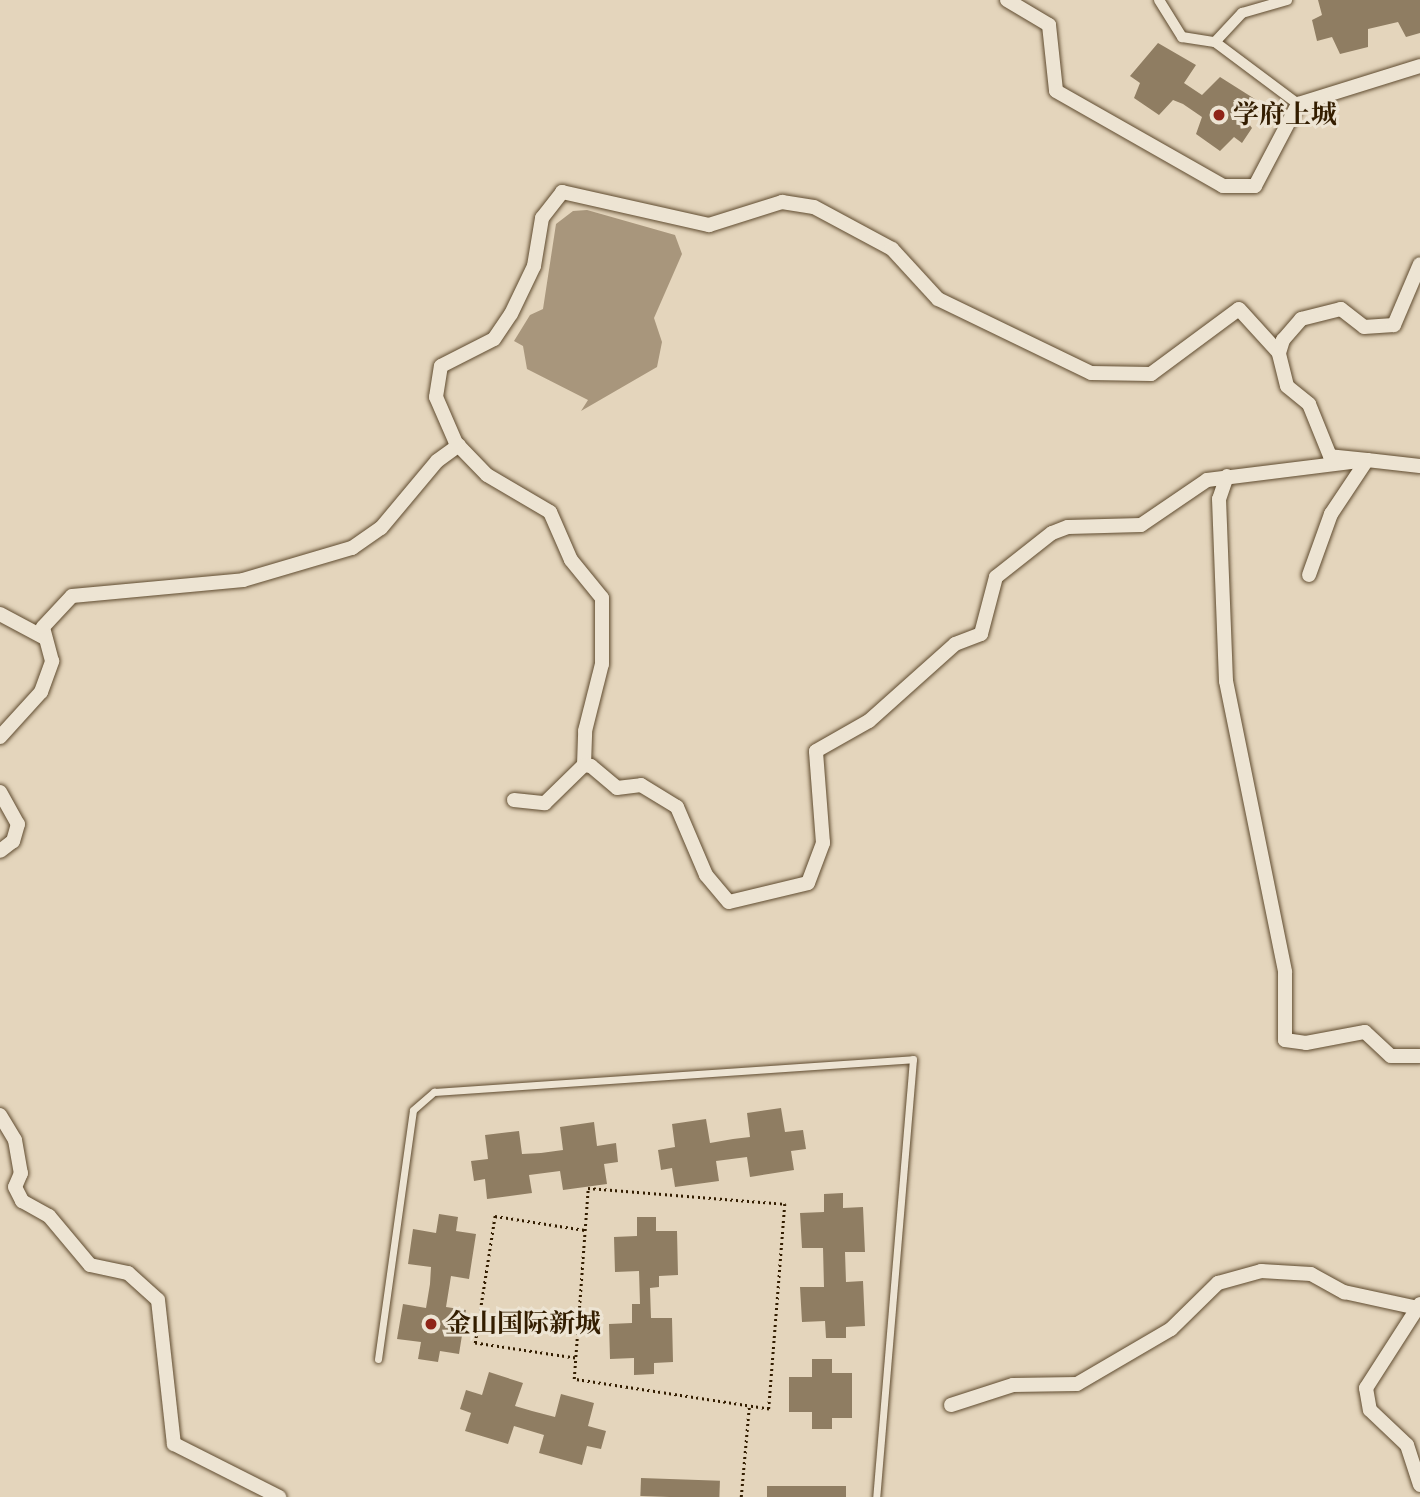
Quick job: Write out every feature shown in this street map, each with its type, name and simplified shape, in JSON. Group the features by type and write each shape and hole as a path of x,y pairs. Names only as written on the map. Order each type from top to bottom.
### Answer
{"street":[{"path":"1007,0 1049,25 1056,91 1223,186 1255,186 1298,104 1420,66"},
{"path":"1158,0 1182,37 1215,42 1298,104"},
{"path":"1215,42 1242,13 1287,0"},
{"path":"514,800 533,805 554,799 584,765 585,731 602,664 602,598 571,560 542,503 513,494 458,445 438,408 441,366 501,331 534,266 542,218 562,192 709,225 782,202 814,207 892,249 938,299 1091,373 1151,374 1239,309 1279,354 1287,386 1309,404 1330,456 1420,466"},
{"path":"1279,354 1301,319 1341,309 1364,327 1394,325 1420,264"},
{"path":"0,737 47,680 52,661 45,638 47,620 84,592 243,580 363,543 458,445"},
{"path":"584,765 617,788 641,785 677,807 706,875 729,902 808,883 823,843 814,761 821,745 869,721 945,651 981,634 996,577 1052,533 1068,527 1130,529 1198,484 1227,476 1367,460"},
{"path":"1309,575 1331,514 1367,460"},
{"path":"1227,476 1219,499 1226,681 1285,972 1285,1040 1306,1043 1365,1032 1391,1056 1420,1056"},
{"path":"0,614 45,638"},
{"path":"0,792 18,824 13,841 0,851"},
{"path":"0,1115 15,1140 21,1173 15,1187 22,1201 49,1216 90,1265 128,1273 158,1300 174,1444 279,1497"},
{"path":"951,1405 1013,1385 1077,1384 1171,1329 1219,1283 1261,1271 1311,1274 1344,1292 1419,1306 1366,1388 1370,1410 1407,1446 1420,1485"}],"lane":[{"path":"378,1359 413,1110 434,1092 913,1059 876,1497"}],"path":[{"path":"588,1188 785,1204 769,1409 574,1379 585,1230 588,1188"},
{"path":"575,1358 475,1343 495,1216 585,1230"},
{"path":"741,1497 749,1407"}],"shaded area":[{"path":"587,210 675,235 682,254 654,318 662,342 657,367 581,411 588,400 527,369 523,346 514,341 530,315 543,309 556,224 573,211"}],"building":[{"name":"学府上城","path":"1318,0 1420,0 1420,33 1406,37 1398,22 1368,29 1368,47 1340,54 1332,37 1317,41 1312,20 1322,15"},
{"path":"1158,43 1196,65 1184,83 1202,95 1220,77 1258,101 1245,119 1252,128 1242,143 1234,137 1220,151 1196,134 1202,117 1183,104 1173,100 1159,115 1134,98 1140,83 1130,76"},
{"path":"781,1108 785,1132 803,1130 806,1149 791,1151 794,1170 750,1177 747,1157 716,1161 719,1181 675,1187 672,1168 661,1170 658,1150 675,1147 672,1124 706,1119 710,1143 750,1137 747,1113"},
{"path":"594,1122 597,1146 616,1143 618,1162 604,1164 607,1184 563,1190 560,1171 529,1175 532,1193 487,1199 485,1179 474,1181 471,1161 488,1159 485,1135 519,1131 522,1154 541,1153 563,1150 560,1127"},
{"path":"843,1193 843,1208 863,1207 865,1252 845,1252 846,1282 863,1281 865,1326 846,1327 846,1338 826,1338 825,1321 802,1322 800,1287 824,1287 823,1248 802,1248 800,1213 824,1212 824,1194"},
{"path":"439,1214 458,1217 456,1231 476,1234 469,1279 451,1276 446,1307 466,1310 459,1354 440,1351 438,1362 418,1359 421,1342 397,1339 403,1304 426,1308 430,1284 431,1267 408,1264 413,1229 436,1233"},
{"path":"637,1217 656,1217 656,1231 677,1231 678,1275 659,1276 659,1287 650,1288 651,1318 672,1318 673,1362 654,1363 654,1374 634,1375 634,1358 610,1359 609,1324 632,1323 632,1304 640,1304 639,1271 615,1272 614,1237 637,1236"},
{"path":"812,1359 832,1359 832,1373 852,1373 852,1418 832,1418 832,1429 812,1429 812,1412 789,1412 789,1377 812,1377"},
{"path":"489,1372 523,1383 515,1406 555,1417 561,1394 594,1403 588,1426 606,1431 601,1449 587,1446 582,1465 539,1453 544,1435 514,1426 508,1444 465,1431 471,1413 460,1409 466,1390 482,1395"},
{"path":"641,1478 720,1481 719,1497 640,1496"},
{"path":"767,1486 846,1486 846,1497 767,1497"}],"place":[{"name":"学府上城","path":"1219,115"},
{"name":"金山国际新城","path":"431,1324"}]}
